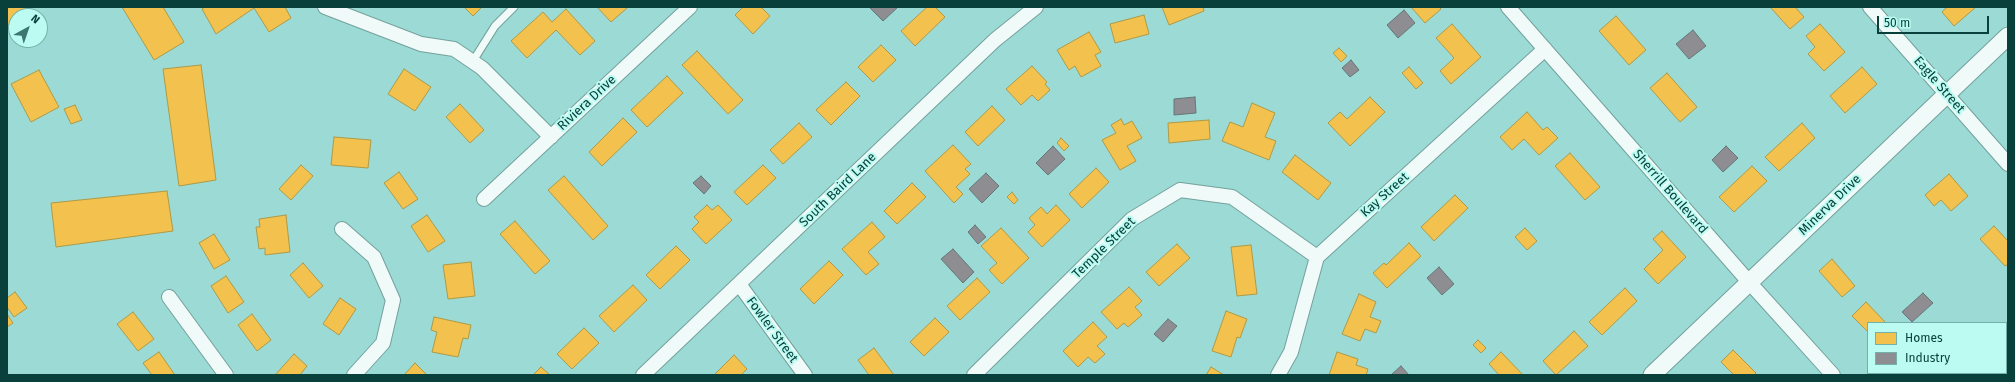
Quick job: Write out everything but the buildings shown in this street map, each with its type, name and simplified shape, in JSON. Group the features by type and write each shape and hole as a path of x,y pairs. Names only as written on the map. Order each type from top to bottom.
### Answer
{"street":[{"path":"325,7 421,44 454,49 482,68 552,137"},
{"name":"Riviera Drive","path":"484,199 690,7"},
{"name":"South Baird Lane","path":"643,375 995,40 1036,7"},
{"name":"Sherrill Boulevard","path":"1508,7 1749,282 1833,375"},
{"name":"Eagle Street","path":"1870,7 2008,164"},
{"name":"Minerva Drive","path":"1652,375 2008,36"},
{"name":"Kay Street","path":"1317,257 1545,49"},
{"name":"Temple Street","path":"974,375 1132,219 1180,190 1232,197 1317,257"},
{"path":"342,229 374,258 393,300 383,343 354,375"},
{"path":"1278,375 1291,352 1317,257"},
{"name":"Fowler Street","path":"739,284 805,375"},
{"path":"169,297 226,375"}],"lane":[{"path":"473,62 495,26 514,7"}]}
